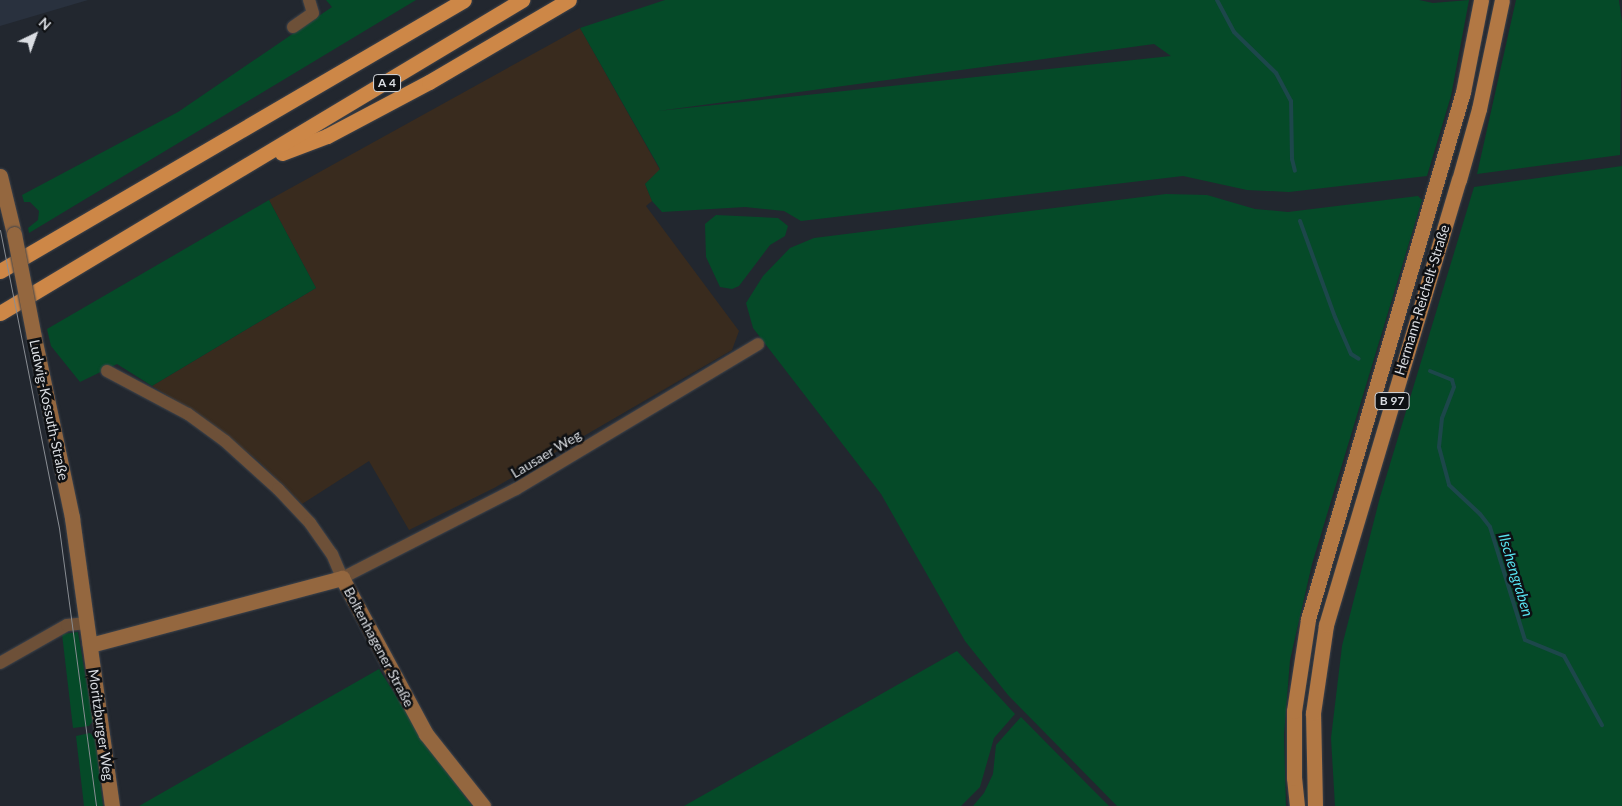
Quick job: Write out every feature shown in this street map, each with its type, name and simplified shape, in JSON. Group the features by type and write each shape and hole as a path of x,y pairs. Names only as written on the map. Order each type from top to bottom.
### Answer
{"highway":[{"name":"A 4","path":"0,271 464,0"},
{"name":"A 4","path":"0,313 522,0"},
{"path":"251,164 328,136 429,82 569,0"}],"main road":[{"name":"Hermann-Reichelt-Straße","path":"1297,806 1294,778 1294,711 1308,620 1443,164 1463,92 1481,0"},
{"name":"Hermann-Reichelt-Straße","path":"1315,806 1313,713 1326,625 1462,171 1502,0"}],"street":[{"path":"293,27 313,13 309,0"},
{"name":"Ludwig-Kossuth-Straße","path":"0,176 14,234 72,518 90,644"},
{"name":"Lausaer Weg","path":"342,578 516,489 758,344"},
{"path":"107,371 188,414 245,459 310,523 332,554 342,578"},
{"name":"Boltenhagener Straße","path":"90,644 342,578 426,734 483,806"},
{"path":"0,663 67,625 87,623"},
{"name":"Moritzburger Weg","path":"90,644 112,806"}],"shaded area":[{"path":"0,0 88,0 0,26"},
{"path":"580,28 660,170 645,184 652,201 646,206 739,331 732,350 494,488 409,530 369,461 302,504 257,460 202,417 152,386 316,288 269,200"}],"green space":[{"path":"326,0 416,0 29,233 28,228 38,220 39,211 30,202 24,202 22,195 178,112 332,7"},
{"path":"665,0 1419,0 1433,3 1469,0 1451,96 1427,176 1289,192 1247,190 1183,176 801,221 784,211 745,207 662,212 652,201 645,184 660,169 580,28","holes":["1154,44 1171,56 658,111"]},
{"path":"1516,0 1619,0 1622,23 1620,155 1477,174"},
{"path":"1622,166 1622,806 1335,806 1331,738 1342,646 1380,497 1474,187"},
{"path":"1166,194 1207,195 1255,209 1288,212 1418,196 1422,200 1312,564 1290,660 1284,735 1286,806 1117,806 1008,695 965,641 881,494 753,328 746,303 763,276 790,248 814,238"},
{"path":"269,200 316,288 152,386 117,364 80,382 51,346 47,329"},
{"path":"716,215 778,218 788,226 785,236 770,245 739,286 732,289 720,287 706,257 705,224"},
{"path":"78,632 93,721 89,726 73,728 62,634"},
{"path":"957,651 1015,714 994,738 980,787 961,806 684,806"},
{"path":"379,669 431,751 472,806 139,806"},
{"path":"1021,717 1109,806 973,806 984,793 993,774 996,745"},
{"path":"90,733 95,738 103,806 84,806 76,736"}],"waterway":[{"name":"Ilschengraben","path":"1217,0 1234,32 1276,73 1291,101 1292,159 1295,171"},
{"name":"Ilschengraben","path":"1300,221 1335,317 1351,354 1359,359"},
{"name":"Ilschengraben","path":"1430,371 1452,380 1454,387 1442,418 1439,447 1449,485 1480,514 1490,527 1525,640 1564,656 1602,725"}],"tram line":[{"path":"0,230 59,528 96,806"}]}
